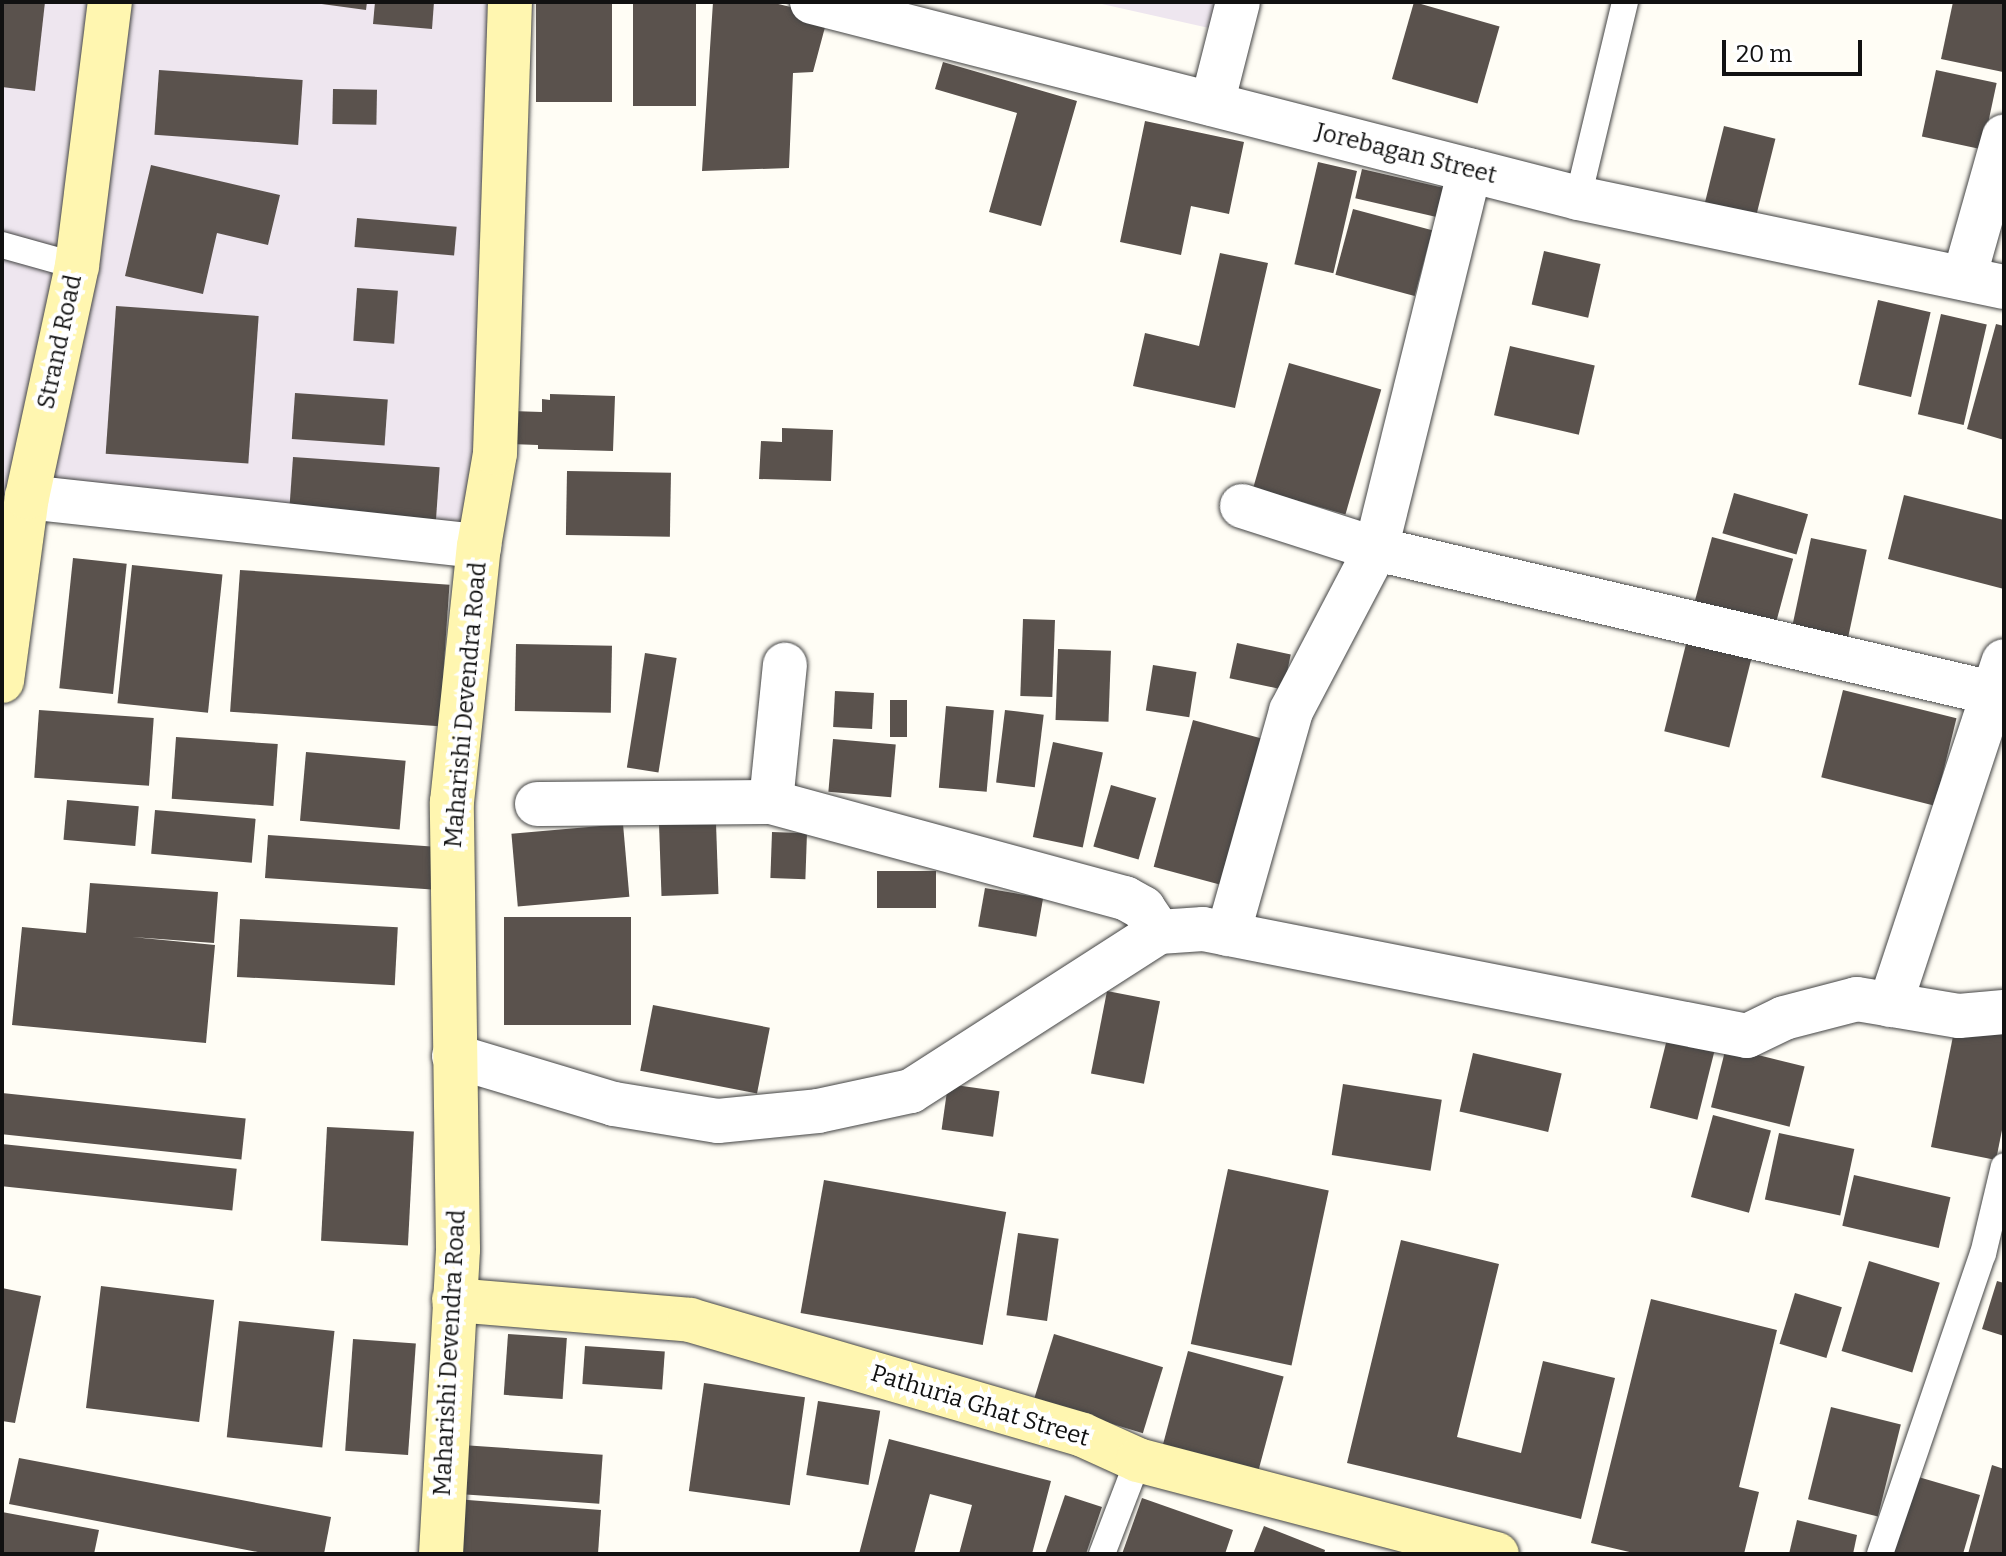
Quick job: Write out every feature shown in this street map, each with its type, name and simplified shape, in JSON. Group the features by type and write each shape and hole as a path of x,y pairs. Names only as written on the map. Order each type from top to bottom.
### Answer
{"street":[{"name":"Strand Road","path":"2,681 7,610 27,497 77,266 110,2"},
{"name":"Maharishi Devendra Road","path":"441,1554 458,1249 452,802 479,546 495,453 510,2"},
{"name":"Jorebagan Street","path":"812,2 1578,198 1984,283"},
{"path":"1212,104 1238,2"},
{"path":"1984,283 2004,137"},
{"path":"1228,934 1291,711 1376,549 1470,170"},
{"path":"27,497 479,546"},
{"path":"1242,506 1376,549 1998,677 1890,1005"},
{"path":"771,802 785,665"},
{"path":"537,804 771,802 1125,898 1143,908 1159,932"},
{"path":"454,1056 614,1104 718,1121 818,1111 911,1091 1159,932 1203,929 1747,1036 1784,1018 1857,999 1959,1016 2004,1012"},
{"name":"Pathuria Ghat Street","path":"454,1300 690,1320 1083,1435 1138,1460 1497,1554"}],"lane":[{"path":"1578,198 1625,2"},
{"path":"2,245 77,266"},
{"path":"1880,1554 1983,1254 2004,1166"},
{"path":"1102,1554 1138,1460"}],"shaded area":[{"path":"2,2 534,2 467,536 45,491 2,647"},
{"path":"1093,2 1216,2 1209,28"}],"building":[{"path":"2,2 45,2 35,91 2,87"},
{"path":"307,2 367,2 366,10"},
{"path":"375,2 434,2 432,29 373,24"},
{"path":"536,2 612,2 612,102 536,102"},
{"path":"633,2 696,2 696,106 633,106"},
{"path":"713,2 770,2 828,16 813,72 793,73 789,168 702,171"},
{"path":"1414,2 1500,27 1478,103 1392,79"},
{"path":"1953,2 2004,2 2003,72 1941,59"},
{"path":"943,62 1077,101 1041,226 989,212 1017,113 935,89"},
{"path":"159,70 303,80 298,145 154,135"},
{"path":"1936,70 1997,83 1983,149 1922,137"},
{"path":"333,89 377,90 376,125 332,124"},
{"path":"1145,121 1244,142 1229,214 1191,206 1181,255 1120,242"},
{"path":"1724,126 1775,139 1753,227 1702,214"},
{"path":"1318,162 1357,171 1333,273 1294,264"},
{"path":"151,165 280,195 268,245 217,233 203,294 125,276"},
{"path":"1362,169 1450,189 1443,218 1355,198"},
{"path":"1353,209 1432,230 1415,296 1335,275"},
{"path":"357,218 457,227 454,256 354,247"},
{"path":"1544,251 1601,264 1588,318 1532,305"},
{"path":"1220,253 1268,263 1235,408 1133,386 1145,333 1199,346"},
{"path":"357,288 398,291 394,344 353,341"},
{"path":"1878,300 1931,312 1911,397 1858,385"},
{"path":"116,306 259,316 248,464 106,454"},
{"path":"1941,314 1987,325 1964,425 1918,414"},
{"path":"1996,324 2004,326 2004,440 1967,429"},
{"path":"1510,346 1595,366 1579,435 1494,415"},
{"path":"1289,363 1381,389 1345,514 1253,488"},
{"path":"295,393 388,399 385,445 292,439"},
{"path":"550,394 615,396 613,451 538,449 538,445 510,444 511,411 542,412 542,399 550,400"},
{"path":"782,428 833,430 831,481 759,479 761,441 782,442"},
{"path":"293,457 440,467 436,520 289,510"},
{"path":"567,471 671,473 670,537 566,535"},
{"path":"1734,493 1808,514 1796,555 1722,533"},
{"path":"1904,495 2004,520 2004,589 1888,559"},
{"path":"1712,537 1793,559 1773,635 1692,613"},
{"path":"1811,538 1867,550 1848,639 1792,627"},
{"path":"73,558 127,564 113,694 59,688"},
{"path":"132,565 223,575 208,713 117,703"},
{"path":"240,570 449,585 440,726 230,712"},
{"path":"1023,619 1055,620 1052,697 1020,696"},
{"path":"1687,640 1752,656 1729,747 1664,731"},
{"path":"1237,643 1291,654 1283,690 1230,678"},
{"path":"516,644 612,646 611,713 515,711"},
{"path":"1058,649 1111,651 1108,722 1056,720"},
{"path":"645,653 677,658 658,773 627,768"},
{"path":"1153,665 1196,672 1189,717 1146,710"},
{"path":"1843,690 1957,718 1935,806 1821,777"},
{"path":"835,691 874,693 872,729 833,727"},
{"path":"890,700 907,700 907,737 890,737"},
{"path":"946,706 994,710 987,792 939,788"},
{"path":"39,710 154,718 149,786 34,778"},
{"path":"1005,710 1044,715 1035,787 996,782"},
{"path":"1193,720 1265,739 1226,886 1154,867"},
{"path":"176,737 278,744 273,806 172,799"},
{"path":"833,739 896,744 891,797 828,792"},
{"path":"1053,742 1103,753 1083,847 1033,837"},
{"path":"306,752 406,761 400,829 300,821"},
{"path":"1111,785 1156,798 1139,859 1093,847"},
{"path":"67,800 139,806 135,846 64,840"},
{"path":"155,810 256,819 252,863 151,854"},
{"path":"716,823 718,894 662,896 659,825"},
{"path":"623,824 629,897 518,906 511,834"},
{"path":"772,832 807,833 805,879 770,878"},
{"path":"268,835 439,847 436,890 265,878"},
{"path":"877,871 936,871 936,908 877,908"},
{"path":"90,883 218,892 214,943 132,937 215,945 206,1043 12,1025 22,927 86,933"},
{"path":"985,888 1043,898 1036,937 978,926"},
{"path":"504,917 631,917 631,1025 504,1025"},
{"path":"240,919 398,927 395,985 237,977"},
{"path":"1107,991 1160,1001 1144,1084 1091,1073"},
{"path":"653,1005 770,1028 757,1093 640,1071"},
{"path":"1956,1021 2004,1030 2004,1120 1996,1160 1931,1147"},
{"path":"1668,1035 1716,1047 1697,1120 1650,1108"},
{"path":"1726,1047 1805,1067 1790,1127 1711,1107"},
{"path":"1473,1053 1562,1073 1548,1132 1460,1111"},
{"path":"948,1084 999,1091 993,1137 942,1130"},
{"path":"1343,1084 1442,1100 1431,1171 1332,1155"},
{"path":"2,1093 246,1119 241,1159 2,1134"},
{"path":"1713,1115 1771,1131 1749,1213 1691,1197"},
{"path":"327,1127 414,1132 408,1245 321,1241"},
{"path":"1779,1133 1854,1149 1840,1216 1765,1200"},
{"path":"2,1144 237,1169 232,1210 2,1186"},
{"path":"1228,1169 1329,1190 1292,1366 1191,1344"},
{"path":"1854,1175 1950,1197 1939,1248 1842,1226"},
{"path":"824,1180 1006,1212 983,1345 801,1313"},
{"path":"1018,1233 1059,1239 1047,1321 1006,1315"},
{"path":"1401,1240 1499,1264 1457,1437 1521,1453 1543,1361 1615,1378 1581,1519 1347,1463"},
{"path":"1869,1261 1940,1283 1912,1373 1842,1351"},
{"path":"1997,1281 2004,1283 2004,1336 1982,1329"},
{"path":"101,1286 214,1300 199,1422 86,1408"},
{"path":"2,1288 41,1296 15,1423 2,1421"},
{"path":"1795,1293 1842,1307 1826,1358 1780,1344"},
{"path":"1651,1299 1777,1330 1739,1487 1759,1492 1744,1554 1638,1554 1591,1543"},
{"path":"239,1321 334,1331 322,1447 227,1437"},
{"path":"508,1334 567,1338 563,1399 504,1395"},
{"path":"1054,1334 1163,1367 1143,1433 1034,1400"},
{"path":"353,1339 416,1343 408,1455 345,1451"},
{"path":"585,1346 665,1352 662,1389 582,1384"},
{"path":"1188,1351 1284,1377 1257,1476 1161,1450"},
{"path":"704,1383 805,1397 790,1505 689,1491"},
{"path":"818,1401 880,1411 868,1485 806,1475"},
{"path":"1831,1407 1901,1424 1878,1517 1808,1499"},
{"path":"889,1439 1051,1481 1032,1554 959,1554 972,1505 930,1494 914,1554 859,1554"},
{"path":"462,1445 603,1455 599,1504 459,1494"},
{"path":"19,1458 331,1517 324,1554 268,1554 9,1504"},
{"path":"1992,1465 2004,1469 2004,1554 1968,1554"},
{"path":"1915,1476 1980,1495 1963,1554 1892,1554"},
{"path":"1065,1495 1102,1507 1086,1554 1045,1554"},
{"path":"1142,1498 1233,1530 1225,1554 1122,1554"},
{"path":"455,1499 601,1510 598,1554 451,1554"},
{"path":"2,1512 99,1530 94,1554 2,1554"},
{"path":"1797,1520 1857,1535 1853,1554 1789,1554"},
{"path":"1264,1526 1325,1550 1324,1554 1253,1554"}]}
